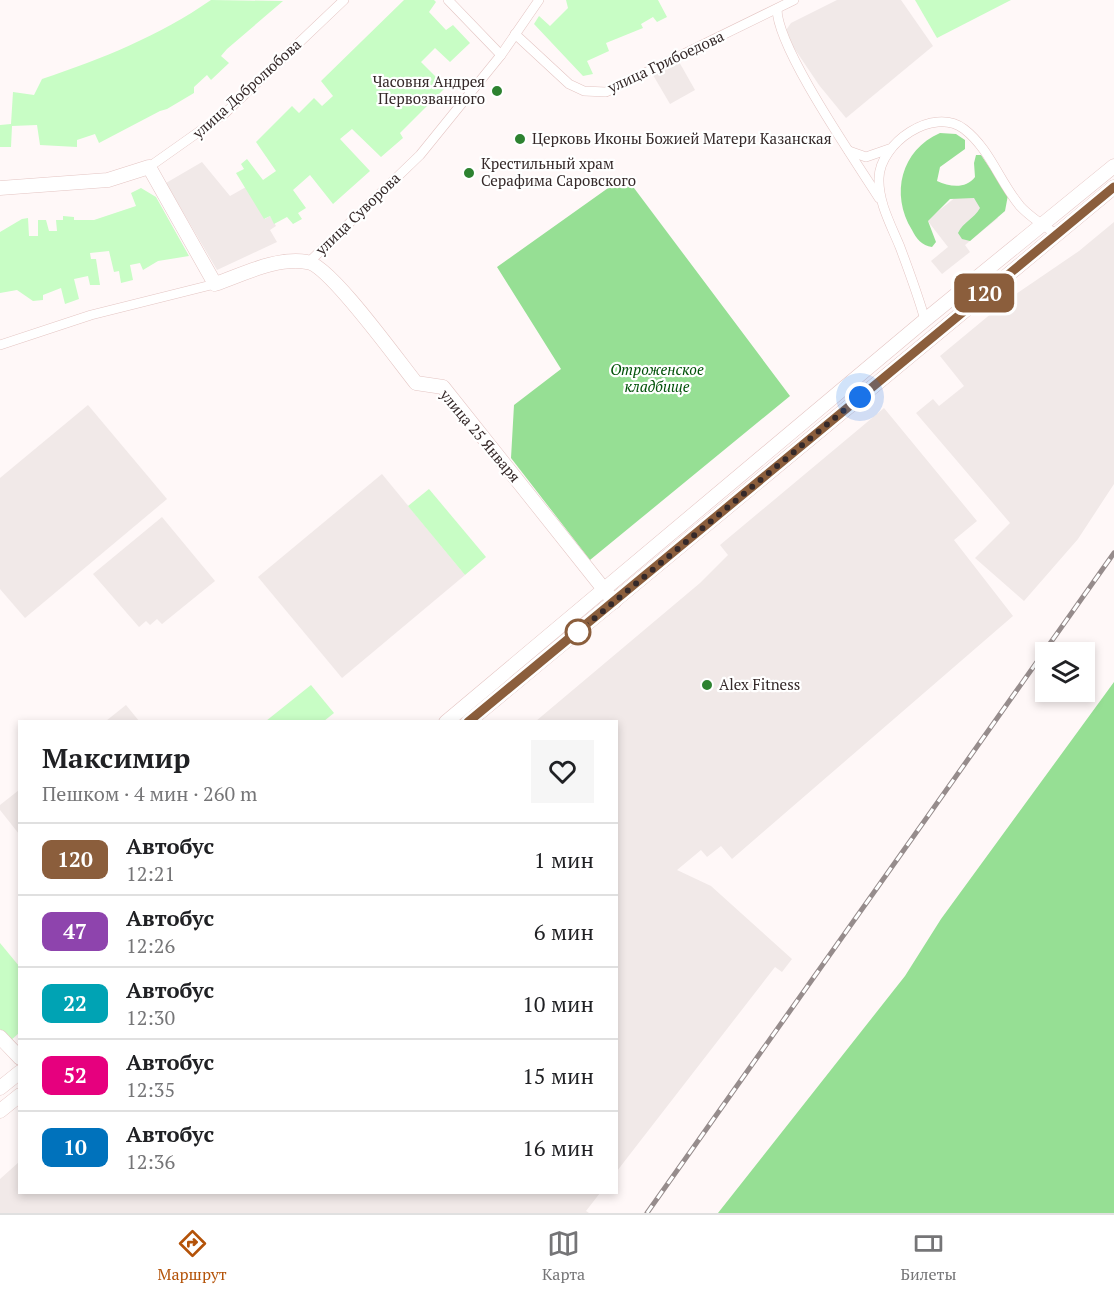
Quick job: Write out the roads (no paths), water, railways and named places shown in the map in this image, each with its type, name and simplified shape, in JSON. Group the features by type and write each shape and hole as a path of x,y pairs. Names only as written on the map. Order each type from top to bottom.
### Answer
{"main road":[{"path":"448,720 925,320 1114,166"},
{"name":"улица Добролюбова","path":"0,188 108,180 149,167"},
{"path":"149,167 215,284"},
{"path":"470,720 1114,187"},
{"name":"улица Суворова","path":"215,284 276,263 309,262"},
{"name":"улица 25 Января","path":"309,262 329,275 416,383 443,387 614,602"},
{"path":"911,354 914,344 931,329 925,320"},
{"path":"0,1036 18,1056"},
{"path":"0,1088 18,1074"},
{"path":"0,1111 18,1097"}],"street":[{"name":"улица Добролюбова","path":"149,167 224,114 344,0"},
{"path":"448,0 501,55"},
{"name":"улица Суворова","path":"309,262 420,155 501,55 539,0"},
{"name":"улица Грибоедова","path":"515,34 569,84 584,91 606,92 794,0"},
{"path":"777,9 779,30 849,151 881,201 918,294 925,320"},
{"path":"849,151 866,157 892,147 918,128 931,123 944,122 958,126 983,149 1020,206 1056,234"},
{"path":"881,201 880,167 892,147"},
{"name":"улица Суворова","path":"0,345 91,315 215,284"}],"railway":[{"path":"647,1213 1114,553"}],"place":[{"name":"Часовня Андрея Первозванного","path":"497,91"},
{"name":"Церковь Иконы Божией Матери Казанская","path":"520,139"},
{"name":"Крестильный храм Серафима Саровского","path":"469,173"},
{"name":"Alex Fitness","path":"707,685"}],"park label":[{"name":"Отроженское кладбище","path":"657,378"}]}
